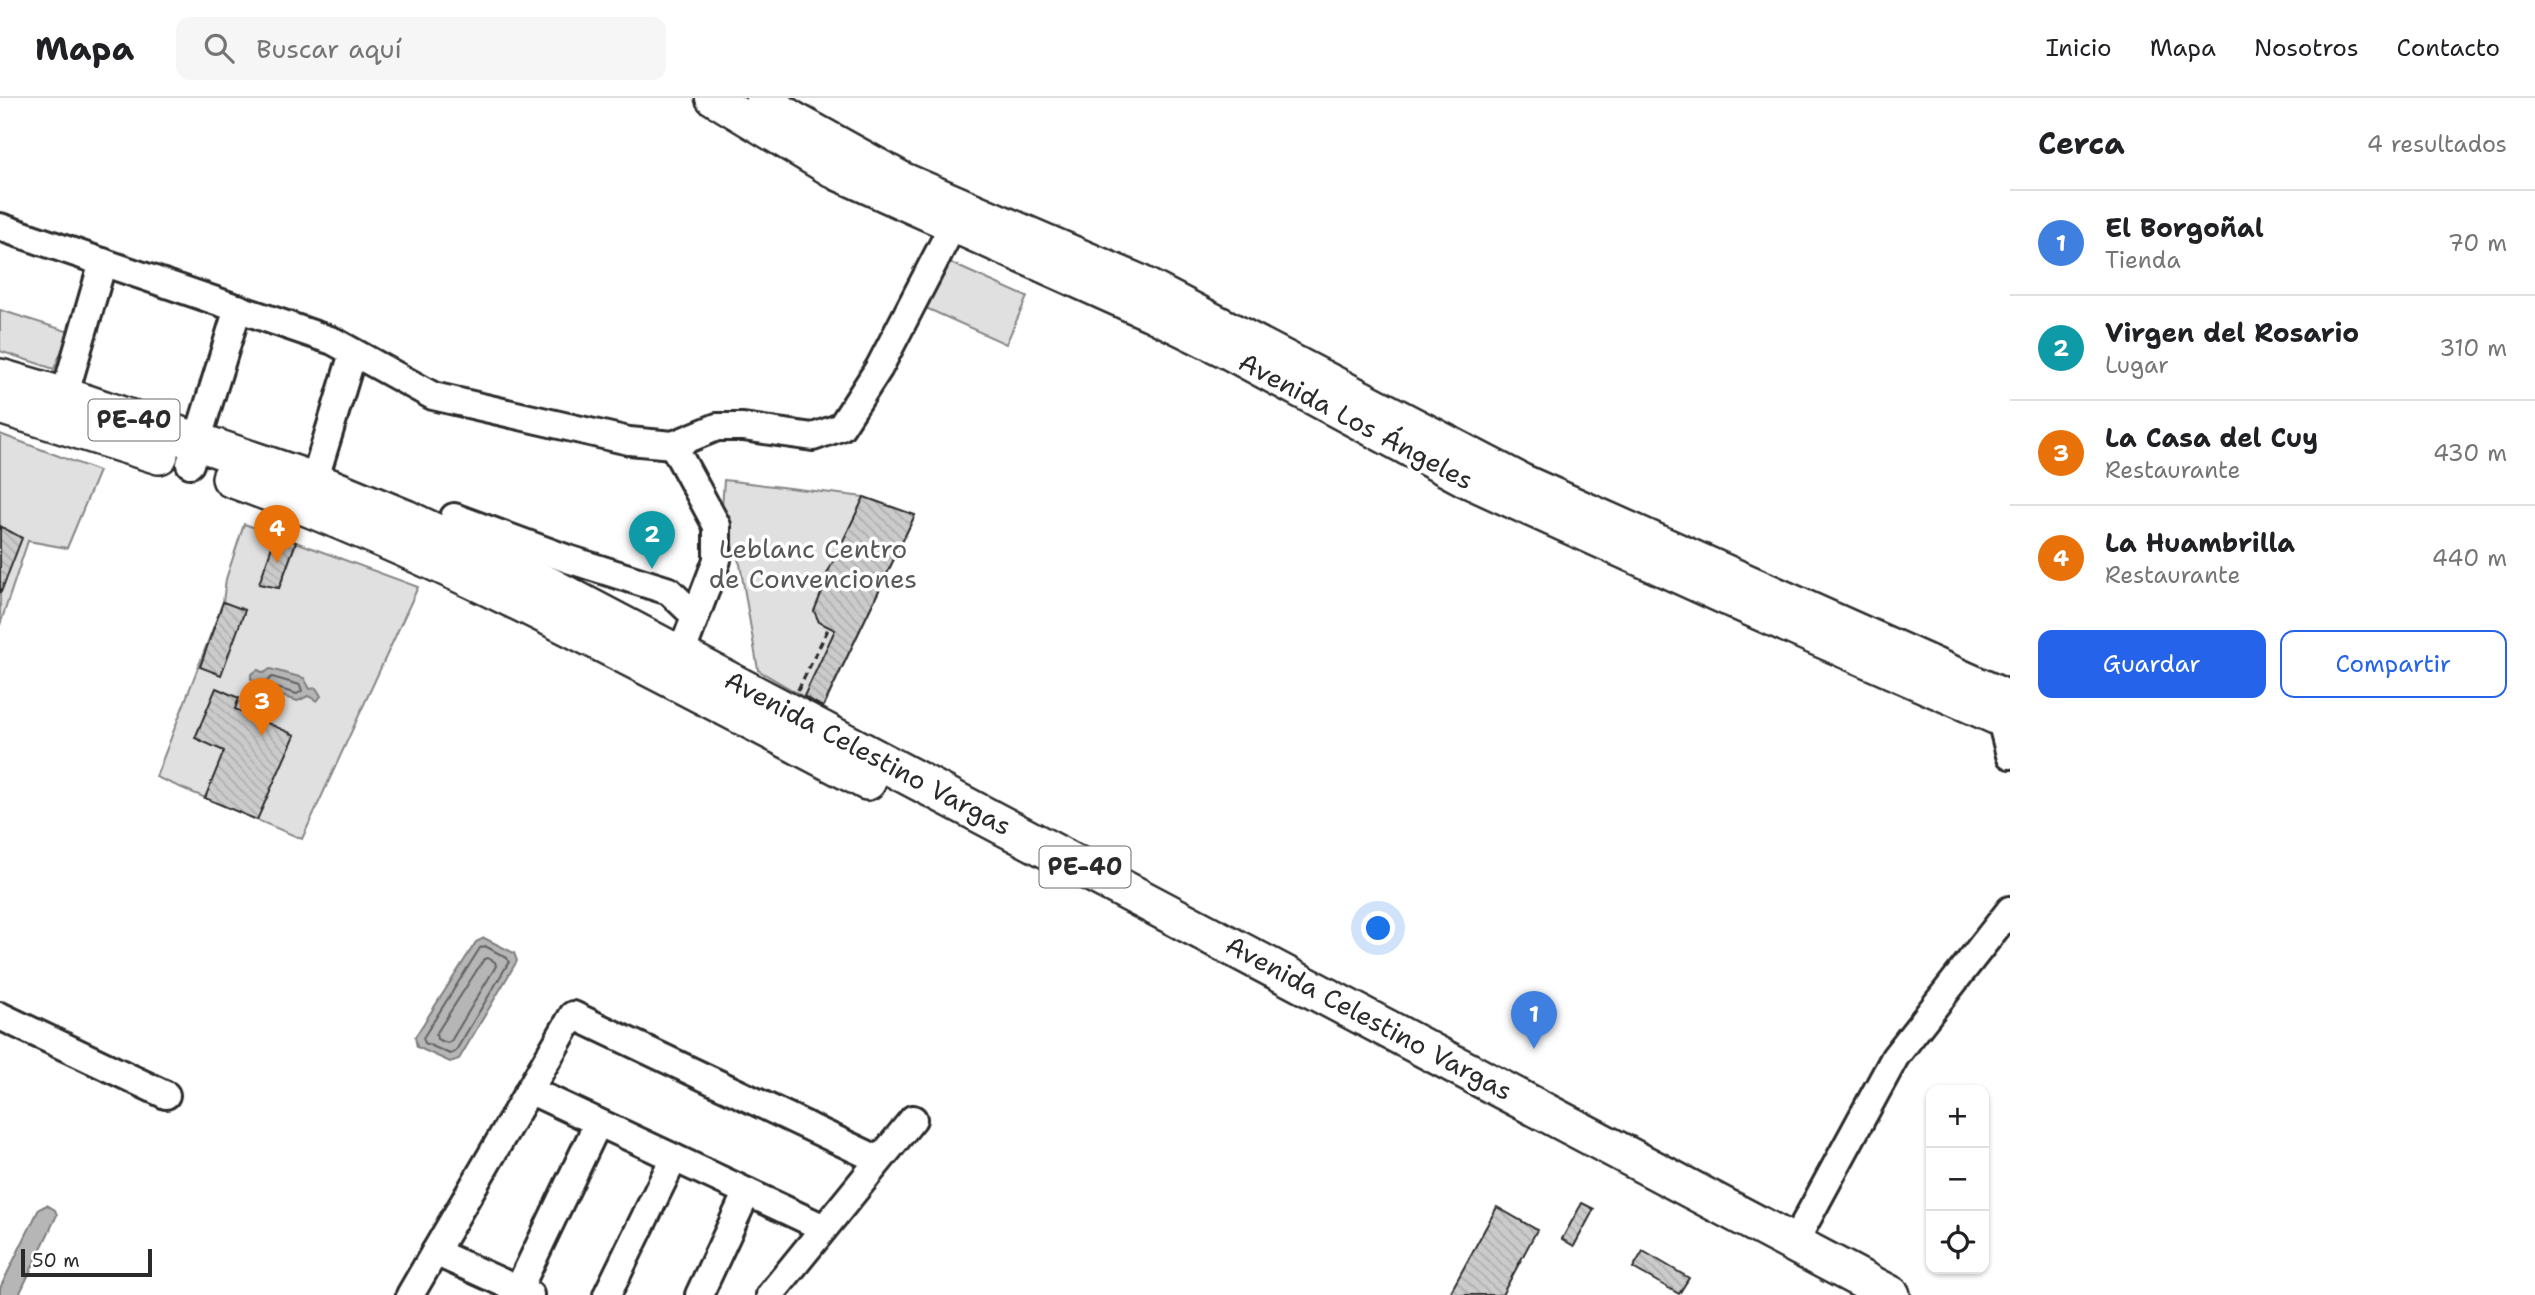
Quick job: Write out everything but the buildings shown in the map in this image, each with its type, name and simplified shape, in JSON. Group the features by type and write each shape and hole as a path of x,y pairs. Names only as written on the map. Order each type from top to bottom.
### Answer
{"highway":[{"name":"Avenida Celestino Vargas","path":"0,378 60,409 193,453 316,482 406,519 551,587 681,654 724,692 787,710 873,770"},
{"name":"Avenida Celestino Vargas","path":"0,405 60,409"},
{"name":"Avenida Celestino Vargas","path":"193,453 234,478 405,548 575,628 724,692 1747,1231 1845,1288 1891,1295"},
{"name":"Avenida Celestino Vargas","path":"1747,1231 1794,1243 1845,1288"}],"main road":[{"name":"Avenida Los Ángeles","path":"712,98 838,174 1150,314 1227,352 1465,480 1760,614 2008,711"},
{"name":"Avenida Los Ángeles","path":"762,98 902,179 1137,280 1521,480 2008,711"}],"street":[{"path":"0,227 333,341 433,396 629,441 673,445 717,427 743,427 813,436 841,427 879,368 952,227"},
{"path":"60,409 103,262"},
{"path":"193,453 238,308"},
{"path":"319,465 353,353"},
{"path":"673,445 717,526 719,536 717,560 681,654"},
{"path":"454,517 568,559 669,591 694,615"},
{"path":"2008,711 2010,755"},
{"path":"1794,1243 1895,1057 2010,910"},
{"path":"410,1295 573,1015 879,1160"},
{"path":"0,1016 166,1095"},
{"path":"529,1090 824,1228"},
{"path":"770,1295 913,1119"},
{"path":"435,1252 524,1292 598,1123"},
{"path":"607,1295 674,1158"},
{"path":"699,1295 747,1192"}],"path":[{"path":"787,710 829,627"}],"green space":[{"path":"946,261 1027,297 1006,344 926,308"},
{"path":"0,310 70,332 54,369 0,351"},
{"path":"0,434 99,471 67,548 28,541 0,625"},
{"name":"Leblanc Centro de Convenciones","path":"724,480 864,497 915,515 823,708 758,670 740,564 721,521"},
{"path":"244,524 276,535 260,584 279,588 296,542 418,587 302,839 156,777 223,602 226,579"}],"water":[{"path":"270,669 304,678 310,689 316,688 321,696 317,701 308,696 298,701 272,693 251,679 251,674 258,670 264,673"},
{"path":"484,938 514,953 517,961 459,1059 450,1062 417,1047 415,1037 476,942"},
{"path":"47,1205 55,1210 57,1215 19,1295 0,1295 0,1288 39,1209"}],"place":[{"name":"La Huambrilla","path":"277,563"},
{"name":"Virgen del Rosario","path":"652,569"},
{"name":"La Casa del Cuy","path":"262,736"},
{"name":"El Borgoñal","path":"1534,1049"}]}
